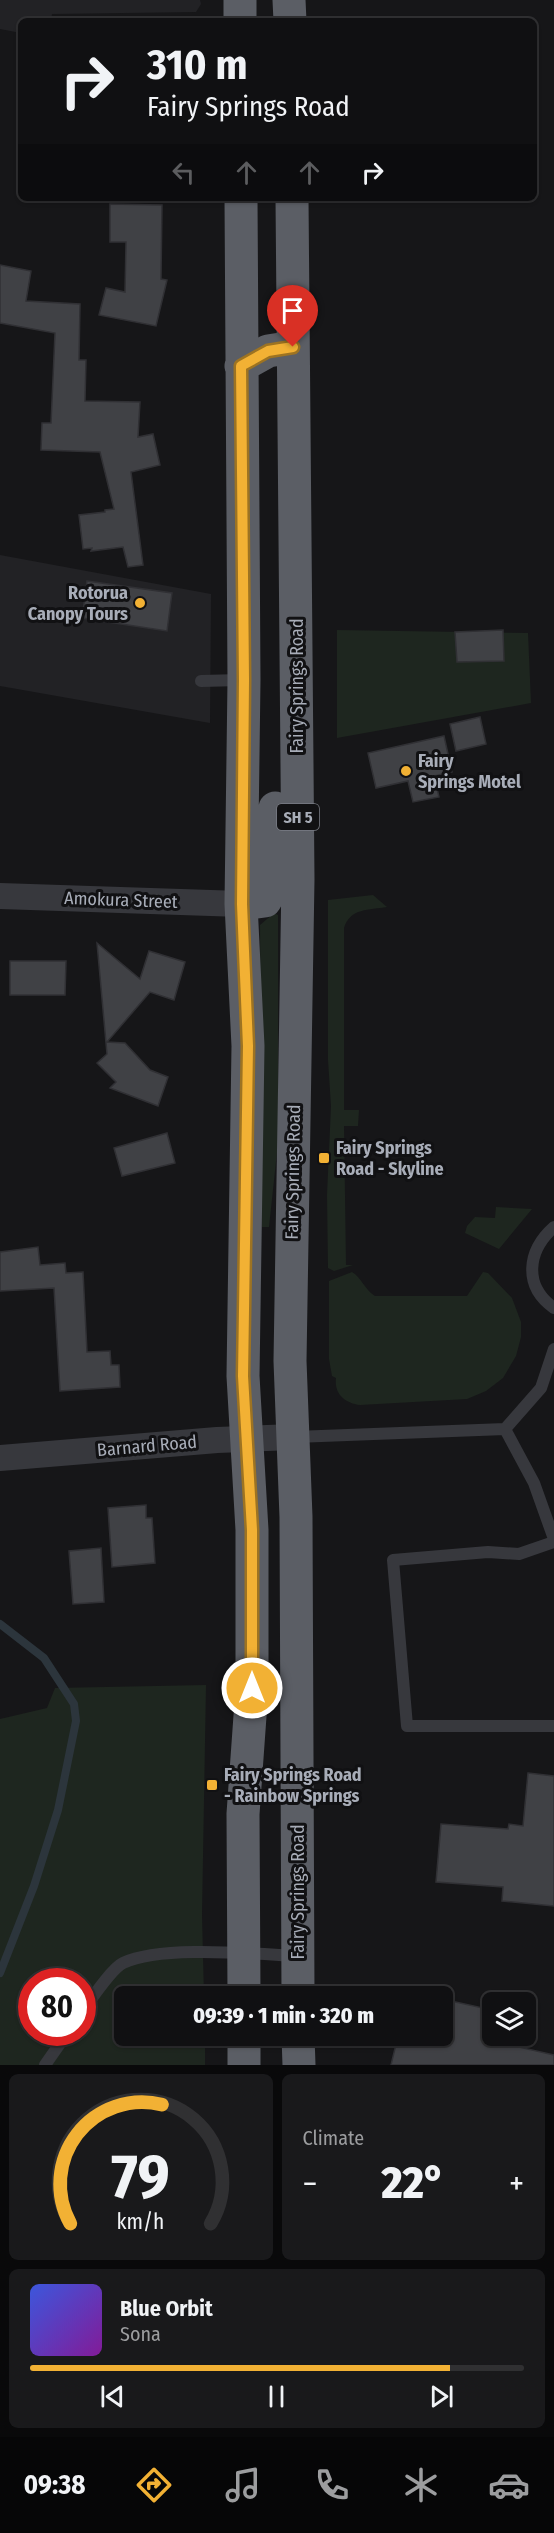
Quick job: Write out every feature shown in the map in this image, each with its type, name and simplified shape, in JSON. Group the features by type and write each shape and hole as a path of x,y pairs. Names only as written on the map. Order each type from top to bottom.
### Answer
{"highway":[{"path":"240,0 240,18"},
{"path":"289,0 290,18"},
{"path":"241,201 244,680 242,904 248,1046 243,1376 252,1530 252,1688 243,1814 244,1986"},
{"name":"Fairy Springs Road","path":"292,201 298,879 290,1361 296,1517 298,1986"},
{"path":"241,366 268,351 293,347"},
{"path":"242,904 265,901 274,886 274,724 297,651"},
{"path":"244,2046 244,2065"},
{"path":"298,2046 299,2065"}],"street":[{"name":"Amokura Street","path":"0,896 242,904"},
{"name":"Barnard Road","path":"0,1458 293,1437"}],"lane":[{"path":"201,681 244,680"},
{"path":"554,1227 541,1239 533,1255 532,1272 536,1288 545,1302 554,1308"},
{"path":"293,1437 505,1429 541,1388 554,1349"},
{"path":"505,1429 534,1483 554,1540 519,1554 488,1552 393,1560 407,1726 554,1726"},
{"path":"96,1995 122,1963 150,1956 206,1952 298,1956"},
{"path":"45,2065 58,2046"}],"shaded area":[{"path":"0,0 200,0 201,4 196,12 52,14 51,18 18,18 18,32 0,29"},
{"path":"0,555 211,594 210,723 0,686"},
{"path":"337,630 528,633 531,703 337,738"},
{"path":"373,895 387,907 355,913 344,928 344,1110 359,1110 358,1126 344,1126 346,1265 353,1265 334,1271 328,1268 327,1195 331,1106 328,1060 328,900"},
{"path":"274,913 278,915 278,1143 269,1227 262,1227 260,925"},
{"path":"496,1207 532,1209 499,1249 465,1233 467,1226 475,1217 495,1218"},
{"path":"352,1272 375,1296 467,1296 483,1272 488,1273 512,1298 521,1322 521,1337 516,1356 503,1378 486,1391 467,1399 360,1405 345,1400 337,1389 336,1378 332,1376 329,1359 329,1281"},
{"path":"206,1685 202,1915 204,1986 114,1986 114,2046 205,2046 205,2065 0,2065 0,1719 47,1708 55,1688"}],"building":[{"path":"110,204 162,205 161,279 167,280 156,326 99,315 106,288 125,292 126,242 110,242"},
{"path":"0,265 31,271 26,301 80,304 79,360 86,360 85,401 140,402 138,437 153,434 160,465 131,472 143,565 128,567 123,547 91,551 92,548 83,549 79,515 114,509 100,452 41,450 42,423 51,423 55,333 0,323"},
{"path":"87,581 172,593 167,631 82,618"},
{"path":"503,630 504,661 457,662 455,632"},
{"path":"480,717 486,744 456,751 450,724"},
{"path":"444,736 452,772 434,776 439,797 413,802 408,781 376,788 368,753"},
{"path":"97,943 140,979 149,951 185,962 174,1000 150,992 107,1042 125,1043 150,1070 168,1077 158,1106 110,1088 116,1082 97,1063 107,1054"},
{"path":"10,961 66,961 65,995 10,995"},
{"path":"167,1133 175,1163 122,1176 114,1148"},
{"path":"38,1247 40,1265 65,1263 66,1273 83,1272 87,1352 110,1351 111,1365 119,1365 120,1387 60,1391 54,1288 0,1291 0,1252"},
{"path":"146,1505 146,1518 152,1518 155,1563 112,1567 108,1508"},
{"path":"101,1548 104,1602 73,1604 69,1551"},
{"path":"528,1773 554,1776 554,1906 502,1901 503,1887 436,1882 441,1824 508,1829 509,1824 523,1826"},
{"path":"453,2001 482,2008 482,2046 515,2046 554,2055 554,2065 391,2065 396,2046 453,2046"}],"waterway":[{"path":"0,1624 44,1658 74,1704 76,1721 58,1810 34,1886 0,1973"}],"place":[{"name":"Rotorua Canopy Tours","path":"140,603"},
{"name":"Fairy Springs Motel","path":"406,771"},
{"name":"Fairy Springs Road - Skyline","path":"324,1158"},
{"name":"Fairy Springs Road - Rainbow Springs","path":"212,1785"}],"route":[{"path":"252,1688 252,1530 243,1376 248,1046 242,904 244,680 241,366 268,351 293,347"}]}
